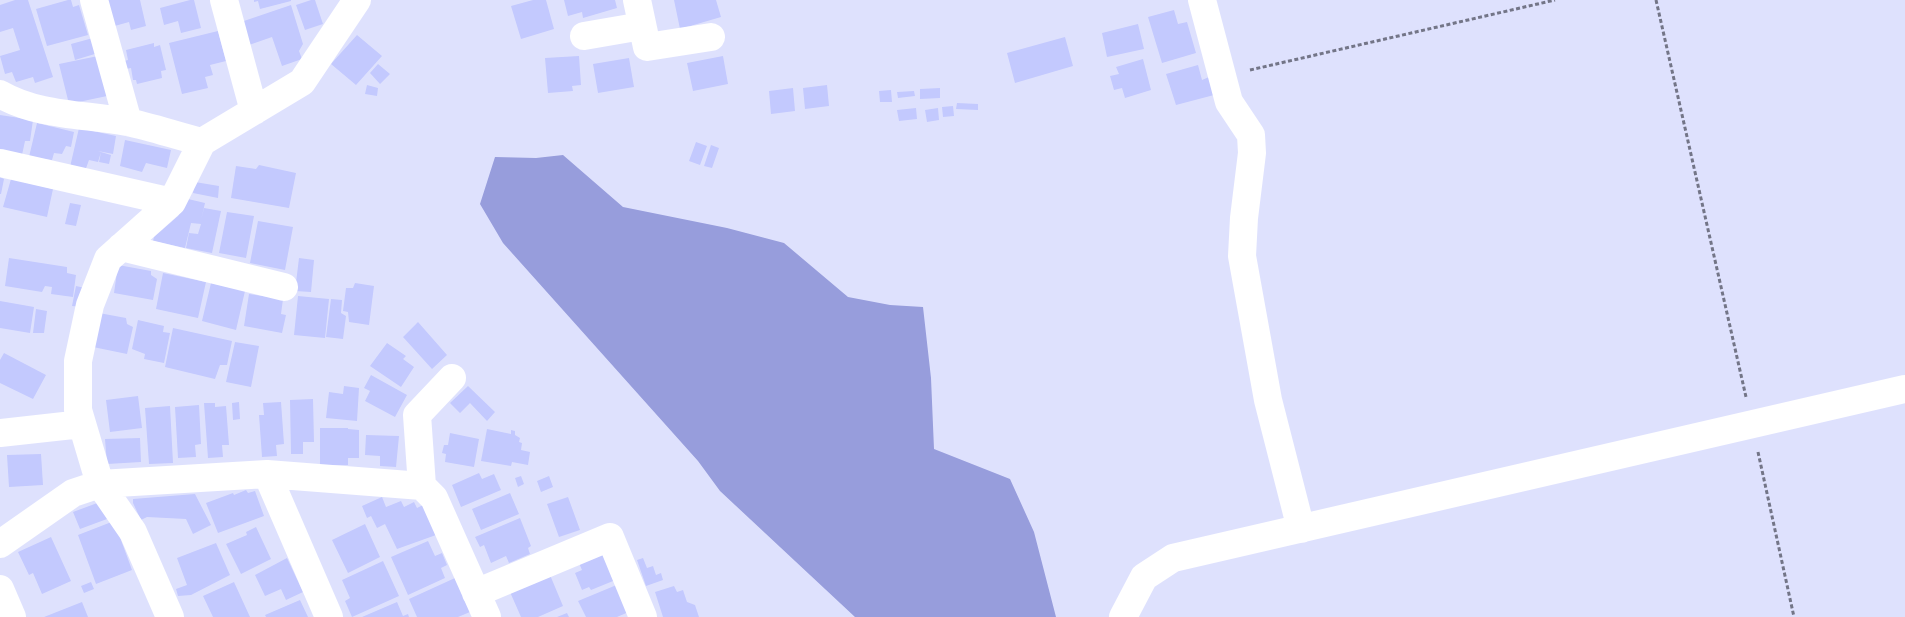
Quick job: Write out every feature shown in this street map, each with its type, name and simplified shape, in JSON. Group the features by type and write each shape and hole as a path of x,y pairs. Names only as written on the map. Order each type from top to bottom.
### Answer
{"street":[{"path":"94,0 128,122"},
{"path":"224,0 254,111"},
{"path":"1202,0 1230,102 1251,135 1252,153 1244,218 1242,256 1268,400 1301,529"},
{"path":"170,617 133,532 100,484 78,410 78,361 90,305 108,258 172,202 202,142 302,82 351,2"},
{"path":"584,36 640,13 647,47 711,37"},
{"path":"0,94 16,103 43,110 128,122 202,142"},
{"path":"0,162 172,202"},
{"path":"121,248 284,287"},
{"path":"422,486 417,415 452,378"},
{"path":"1123,617 1144,577 1173,558 1905,389"},
{"path":"0,433 82,424"},
{"path":"267,474 330,617"},
{"path":"0,544 73,493 100,484 267,474 422,486 434,498 482,605 610,537 643,617"},
{"path":"0,589 12,617"}],"path":[{"path":"1222,76 1555,0"},
{"path":"1656,0 1794,617"}],"water":[{"path":"563,155 623,207 727,228 784,243 848,297 890,305 923,307 931,378 934,449 1010,479 1034,532 1056,617 855,617 720,491 698,461 503,243 480,204 495,157 536,158"}],"building":[{"path":"15,0 28,0 53,77 35,83 33,77 16,82 12,72 5,74 0,56 20,50 13,28 0,32 0,5"},
{"path":"71,0 73,7 79,5 88,35 47,46 36,9"},
{"path":"104,0 140,0 146,26 131,30 129,22 111,27"},
{"path":"194,0 201,28 181,33 178,21 164,25 160,8"},
{"path":"254,0 291,1 260,9 258,1 254,2"},
{"path":"315,0 323,24 305,30 296,5"},
{"path":"533,0 546,0 554,29 521,39 511,6"},
{"path":"564,0 615,0 617,8 583,18 582,12 568,16"},
{"path":"674,0 716,0 721,17 680,29"},
{"path":"291,5 303,44 299,51 302,59 282,66 272,37 249,45 241,22"},
{"path":"1174,10 1178,24 1187,22 1196,53 1162,63 1148,17"},
{"path":"1138,24 1144,49 1107,57 1102,33"},
{"path":"218,31 226,61 210,65 213,75 205,77 208,88 182,94 169,43"},
{"path":"357,35 382,56 356,85 331,64"},
{"path":"1065,37 1073,66 1015,83 1007,53"},
{"path":"93,38 98,53 75,60 71,44"},
{"path":"154,43 154,47 160,45 166,70 161,71 162,78 137,84 136,80 133,80 131,68 126,69 124,61 128,60 126,50"},
{"path":"98,56 107,96 69,104 59,64"},
{"path":"579,56 581,85 572,86 573,91 548,93 545,58"},
{"path":"723,56 728,84 693,91 687,63"},
{"path":"629,58 634,87 598,93 593,64"},
{"path":"1143,59 1151,90 1125,98 1122,88 1114,90 1110,76 1119,74 1116,67"},
{"path":"378,64 390,74 380,84 370,73"},
{"path":"1198,65 1202,80 1209,77 1214,95 1176,105 1166,74"},
{"path":"367,85 378,88 377,96 365,94"},
{"path":"827,85 829,106 805,109 803,88"},
{"path":"793,88 795,111 771,114 769,91"},
{"path":"940,88 940,98 920,99 920,89"},
{"path":"891,90 892,102 880,102 879,91"},
{"path":"914,91 915,96 898,98 897,92"},
{"path":"957,103 978,104 978,110 956,109"},
{"path":"953,106 954,116 943,117 942,107"},
{"path":"916,108 917,119 899,121 897,110"},
{"path":"938,108 939,120 927,122 925,110"},
{"path":"0,115 33,120 30,141 25,141 22,155 0,150"},
{"path":"37,123 74,132 71,147 66,146 62,154 54,153 52,160 29,157"},
{"path":"79,128 116,136 113,154 98,151 101,152 98,162 89,160 85,171 70,167"},
{"path":"125,140 171,150 167,168 146,163 142,172 120,166"},
{"path":"696,142 707,146 700,165 689,161"},
{"path":"711,145 719,148 712,168 704,166"},
{"path":"101,152 111,155 109,164 99,162"},
{"path":"259,165 296,173 289,208 231,198 236,166 256,169"},
{"path":"0,177 4,179 1,194 0,194"},
{"path":"11,179 53,189 47,217 3,207"},
{"path":"195,182 219,186 218,198 193,193"},
{"path":"188,199 205,203 201,220 204,208 221,211 212,253 186,248 189,233 198,234 201,224 191,223 185,248 153,241 154,237 178,216"},
{"path":"70,203 81,205 76,226 65,224"},
{"path":"227,212 254,216 246,258 219,253"},
{"path":"258,221 293,227 285,270 250,263"},
{"path":"9,258 67,267 67,273 76,275 73,297 51,294 52,287 45,286 42,292 5,286"},
{"path":"299,258 314,260 311,292 295,291"},
{"path":"118,265 151,271 151,275 157,279 153,300 114,293"},
{"path":"163,273 206,282 198,318 156,309"},
{"path":"211,283 245,291 236,330 202,321"},
{"path":"355,283 374,286 369,325 349,322 348,312 343,311 346,288 353,288"},
{"path":"76,286 85,288 82,307 72,306"},
{"path":"249,294 283,299 281,314 286,315 282,333 244,326"},
{"path":"298,296 329,299 325,338 294,335"},
{"path":"331,299 342,300 341,313 346,316 343,339 326,337"},
{"path":"0,301 34,307 30,333 0,328"},
{"path":"36,309 47,311 44,333 33,333"},
{"path":"99,313 126,318 127,324 133,327 127,354 93,347"},
{"path":"138,320 164,326 163,332 170,333 164,363 144,359 145,354 132,349"},
{"path":"418,322 447,355 432,369 403,337"},
{"path":"173,328 232,341 227,365 220,365 215,379 165,367"},
{"path":"235,342 259,346 251,387 226,382"},
{"path":"387,343 406,356 403,359 414,367 401,387 370,366"},
{"path":"4,353 46,375 33,399 0,383 0,360"},
{"path":"371,375 407,395 395,417 365,401 370,391 364,388"},
{"path":"344,386 359,388 357,421 326,418 329,392 343,394"},
{"path":"468,386 495,412 487,421 470,403 460,413 450,403"},
{"path":"138,396 142,428 110,432 106,400"},
{"path":"313,399 314,442 303,442 303,454 291,454 290,400"},
{"path":"239,402 240,419 233,420 232,403"},
{"path":"281,402 284,444 276,445 277,456 262,457 259,415 264,415 263,403"},
{"path":"204,403 215,403 215,407 226,406 229,445 222,445 223,457 208,458"},
{"path":"199,405 201,444 195,445 196,457 178,458 175,407"},
{"path":"170,406 173,463 149,464 145,408"},
{"path":"320,428 359,430 359,458 348,458 348,465 320,465"},
{"path":"487,429 511,434 511,430 515,431 515,435 520,438 519,442 522,443 521,450 530,452 528,465 512,462 511,466 481,461"},
{"path":"450,433 479,439 474,467 445,462 446,454 442,453 444,445 448,445"},
{"path":"366,435 399,436 396,467 380,466 380,456 365,455"},
{"path":"140,438 141,462 107,464 105,439"},
{"path":"41,454 43,485 9,487 7,455"},
{"path":"479,473 482,479 494,474 501,490 461,507 452,485"},
{"path":"521,476 524,484 518,487 515,478"},
{"path":"549,476 553,487 541,492 537,481"},
{"path":"246,490 248,493 255,491 264,516 218,533 206,503"},
{"path":"510,493 519,514 481,530 472,509"},
{"path":"195,494 211,525 193,534 186,519 147,517 141,520 133,503 133,499"},
{"path":"382,497 386,507 401,501 404,507 414,502 417,508 423,505 436,535 397,549 385,524 377,528 371,516 367,518 362,506"},
{"path":"568,497 580,530 559,537 547,504"},
{"path":"100,502 107,519 80,529 73,512"},
{"path":"520,518 531,546 528,548 530,554 509,563 506,556 491,563 484,545 480,547 475,537"},
{"path":"114,521 132,570 96,584 78,535"},
{"path":"365,524 380,557 348,573 332,540"},
{"path":"256,527 271,559 241,574 226,544 247,535 246,532"},
{"path":"51,537 71,581 42,594 33,573 29,575 18,552"},
{"path":"428,541 435,556 442,553 447,565 441,568 445,578 408,595 391,557"},
{"path":"216,543 230,575 191,595 178,596 176,589 187,585 177,558"},
{"path":"606,552 618,579 591,590 589,587 582,590 575,573 582,570 579,563"},
{"path":"287,558 303,592 286,600 281,589 265,596 255,575"},
{"path":"643,558 647,568 653,566 656,575 661,573 663,580 646,586 637,560"},
{"path":"383,561 399,596 352,617 345,601 350,598 342,580"},
{"path":"550,575 563,606 538,617 521,617 510,592"},
{"path":"455,578 470,612 458,617 417,617 409,599"},
{"path":"91,582 94,589 84,593 81,586"},
{"path":"234,582 250,617 213,617 203,596"},
{"path":"619,584 631,611 617,617 586,617 578,601"},
{"path":"674,586 677,592 683,590 687,602 695,605 699,617 663,617 655,592"},
{"path":"300,600 308,617 266,617 265,615"},
{"path":"82,602 88,617 44,617"},
{"path":"397,602 403,616 408,614 409,617 362,617"},
{"path":"567,613 569,617 557,617"}]}
